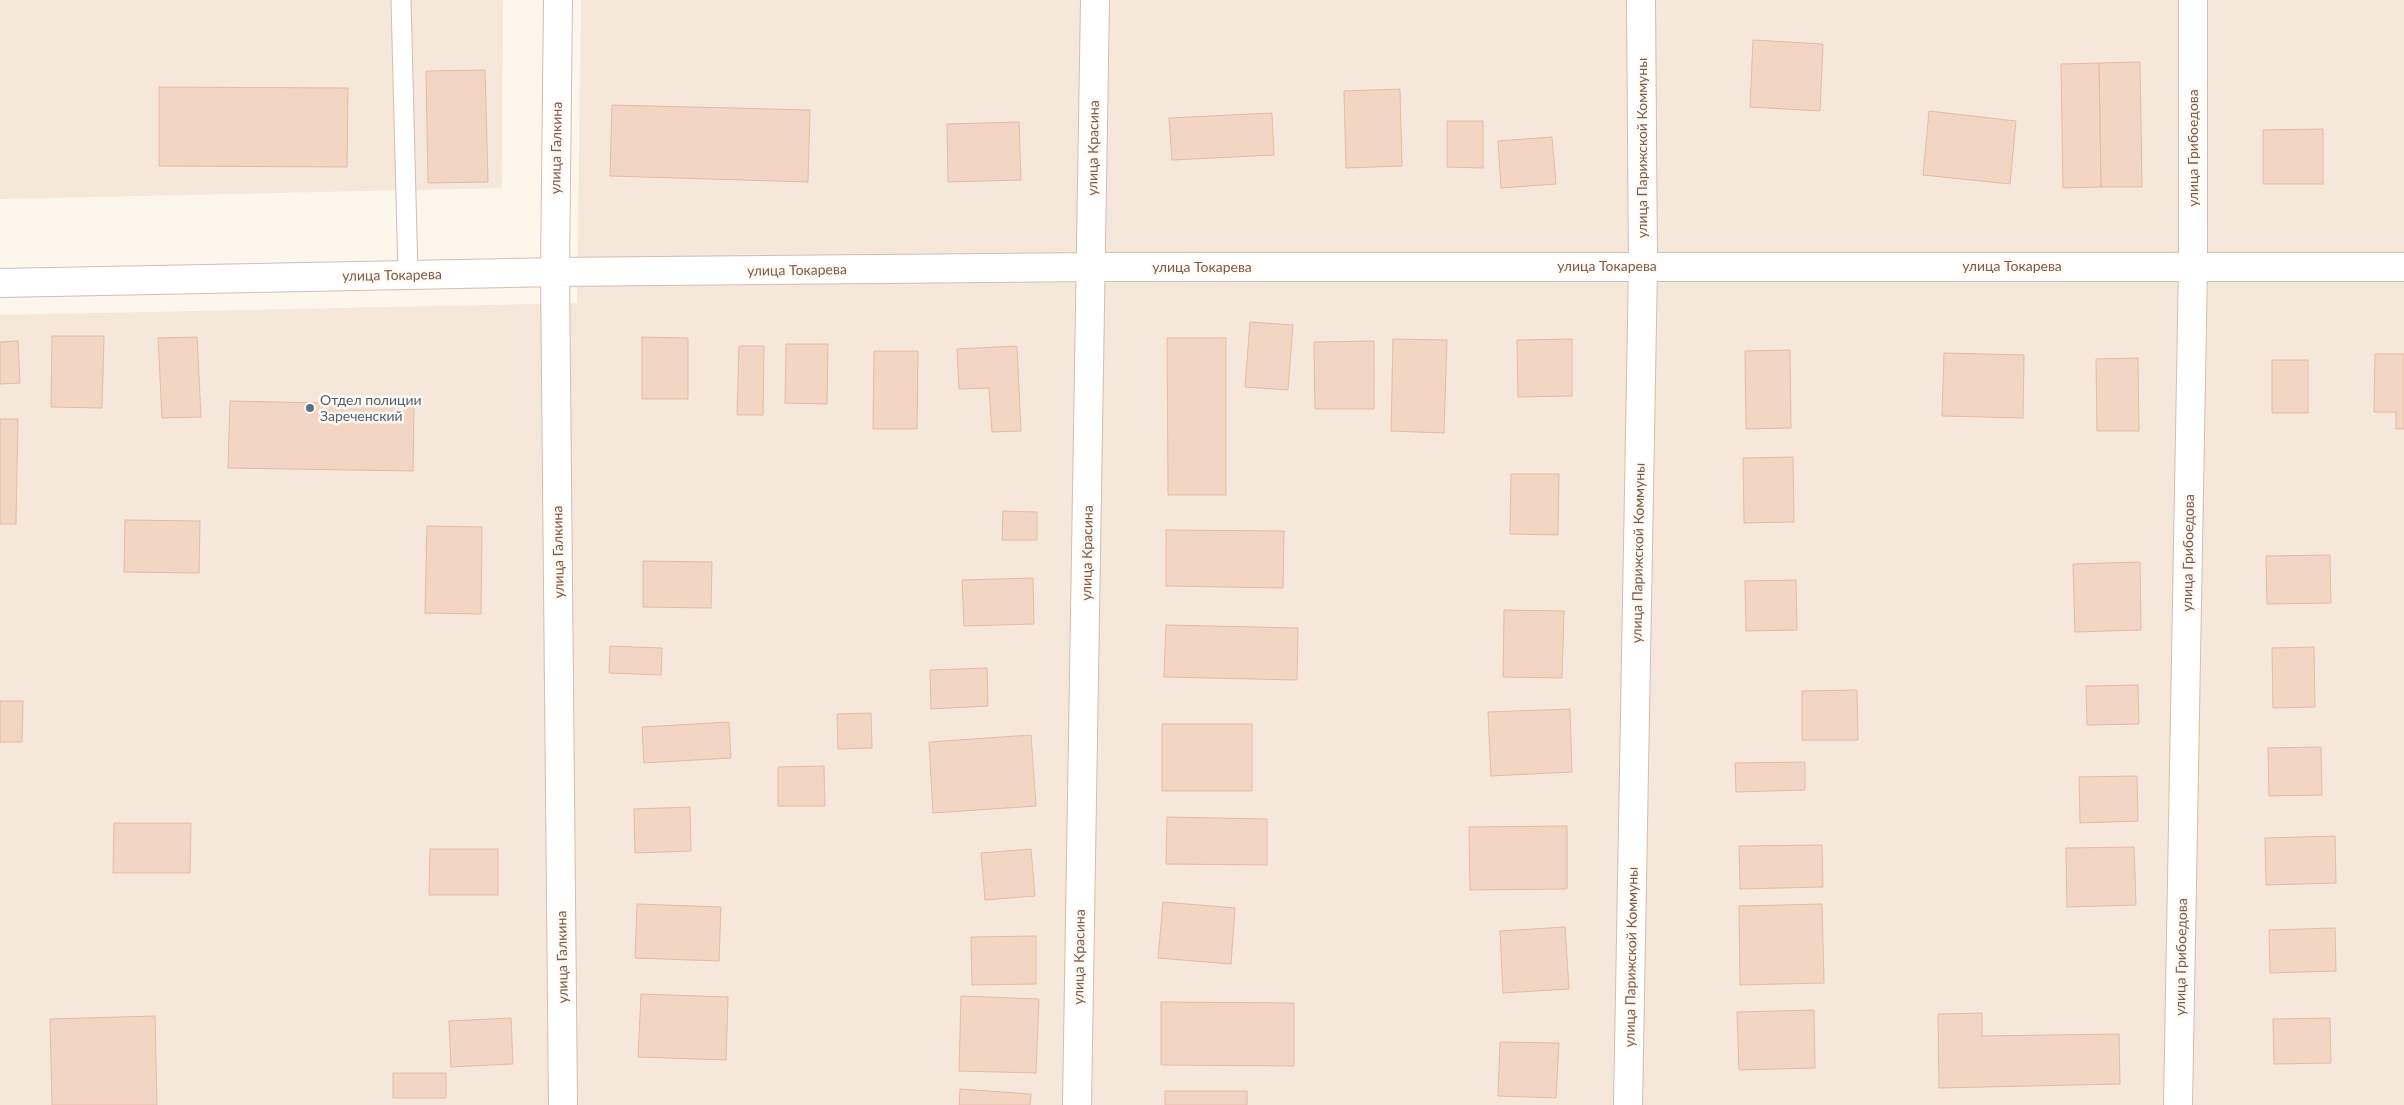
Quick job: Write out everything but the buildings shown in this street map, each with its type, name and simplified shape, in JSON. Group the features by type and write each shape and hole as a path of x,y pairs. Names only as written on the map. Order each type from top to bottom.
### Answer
{"street":[{"name":"улица Галкина","path":"558,0 555,272 563,1105"},
{"name":"улица Красина","path":"1077,1105 1095,0"},
{"name":"улица Парижской Коммуны","path":"1628,1105 1643,266 1641,0"},
{"name":"улица Грибоедова","path":"2178,1105 2193,266 2193,0"},
{"name":"улица Токарева","path":"0,283 555,272 1092,267 2404,267"}],"lane":[{"path":"401,0 408,275"}],"shaded area":[{"path":"0,0 503,0 502,188 0,199"},
{"path":"581,0 2404,0 2404,1105 0,1105 0,315 577,303"}],"place":[{"name":"Отдел полиции Зареченский","path":"310,408"}]}
